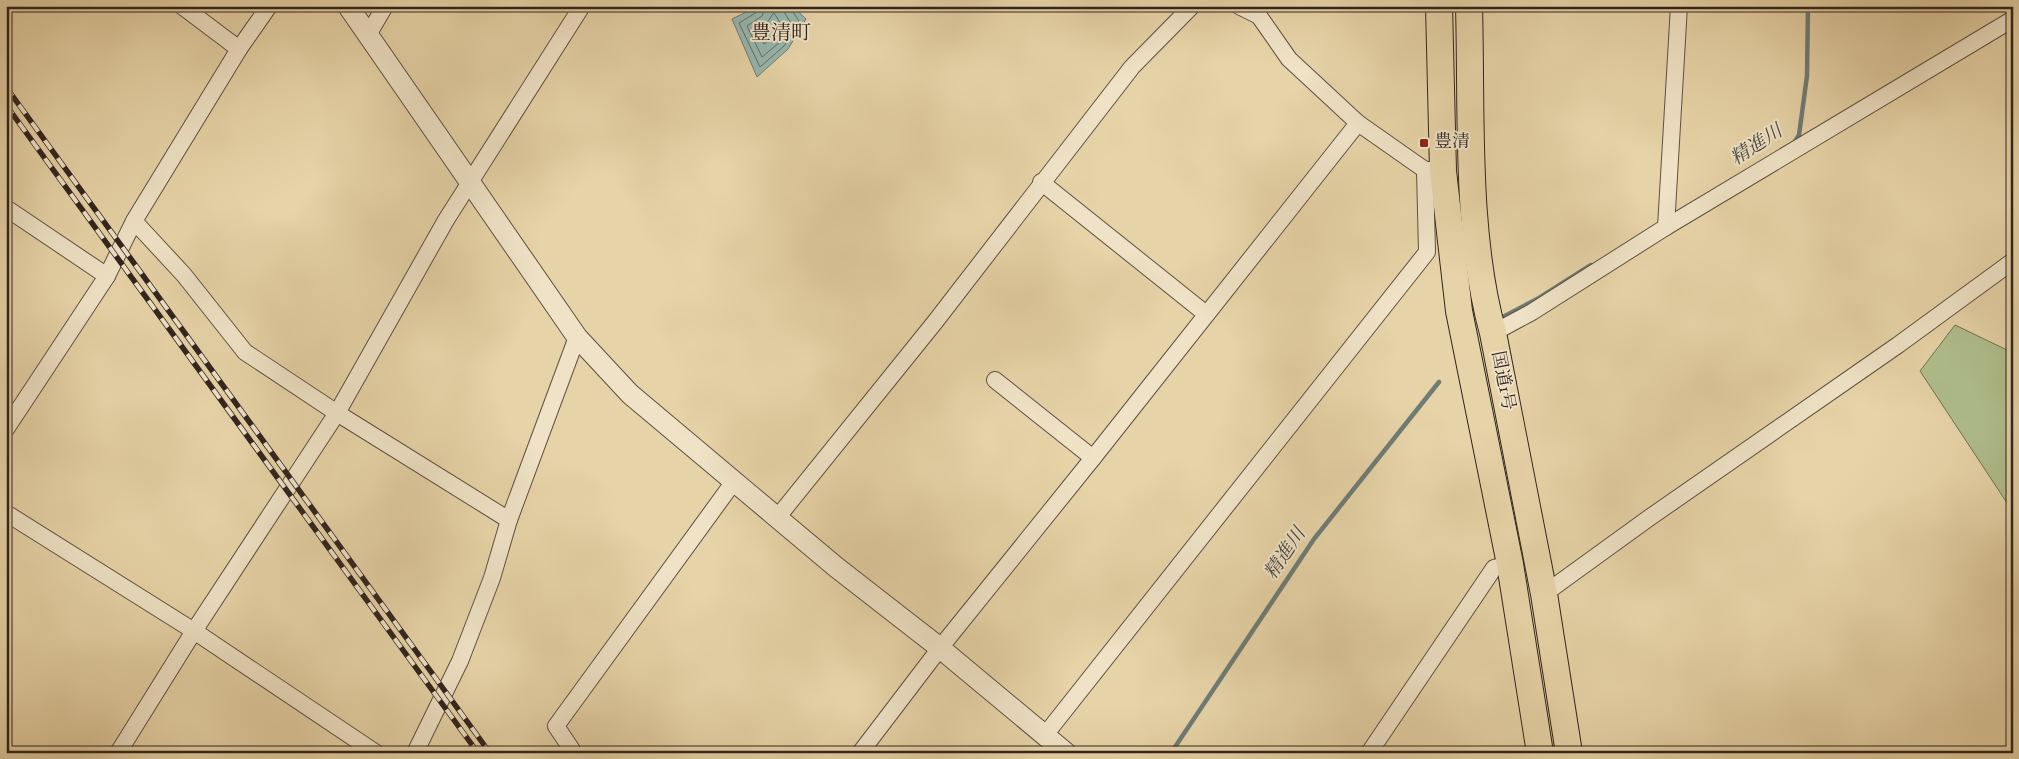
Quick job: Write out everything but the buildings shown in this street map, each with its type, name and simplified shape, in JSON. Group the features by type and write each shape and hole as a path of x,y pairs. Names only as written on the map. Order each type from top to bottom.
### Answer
{"highway":[{"name":"国道1号","path":"1439,6 1434,170 1459,311 1510,564 1540,753"},
{"name":"国道1号","path":"1469,6 1474,208 1484,302 1493,333 1544,594 1570,753"}],"street":[{"path":"182,6 240,49"},
{"path":"6,429 107,276 134,221 268,6"},
{"path":"348,6 577,337 630,394 735,480 777,518 940,648 1066,753"},
{"path":"368,34 386,6"},
{"path":"118,753 194,631 336,413 446,220 582,6"},
{"path":"777,518 935,322 1041,182 1132,67 1192,6"},
{"path":"1045,734 1427,252 1434,170 1358,123 1290,59 1259,16 1239,6"},
{"path":"1666,227 1679,6"},
{"path":"1493,333 1532,312 1666,227 2013,19"},
{"path":"860,753 940,648 1358,123"},
{"path":"1041,182 1206,314"},
{"path":"6,208 107,276"},
{"path":"134,221 184,275 245,352 336,413 509,520"},
{"path":"1544,594 1649,518 1898,345 2013,261"},
{"path":"415,753 460,661 492,578 509,520 577,337"},
{"path":"995,380 1093,458"},
{"path":"574,753 556,726 735,480"},
{"path":"6,513 194,631 376,753"},
{"path":"1370,753 1494,568 1510,564"}],"green space":[{"path":"1955,325 2007,350 2013,356 2013,512 1920,371"}],"water":[{"path":"759,6 792,6 806,19 788,49 757,77 732,19"}],"waterway":[{"name":"精進川","path":"1794,143 1799,135 1807,76 1808,6"},
{"name":"精進川","path":"1499,319 1539,298 1591,265"},
{"name":"精進川","path":"1171,753 1314,539 1439,382"}],"railway":[{"path":"6,87 490,753"},
{"path":"6,105 478,753"}],"place":[{"name":"豊清","path":"1424,143"}],"district":[{"name":"豊清町","path":"781,34"}]}
